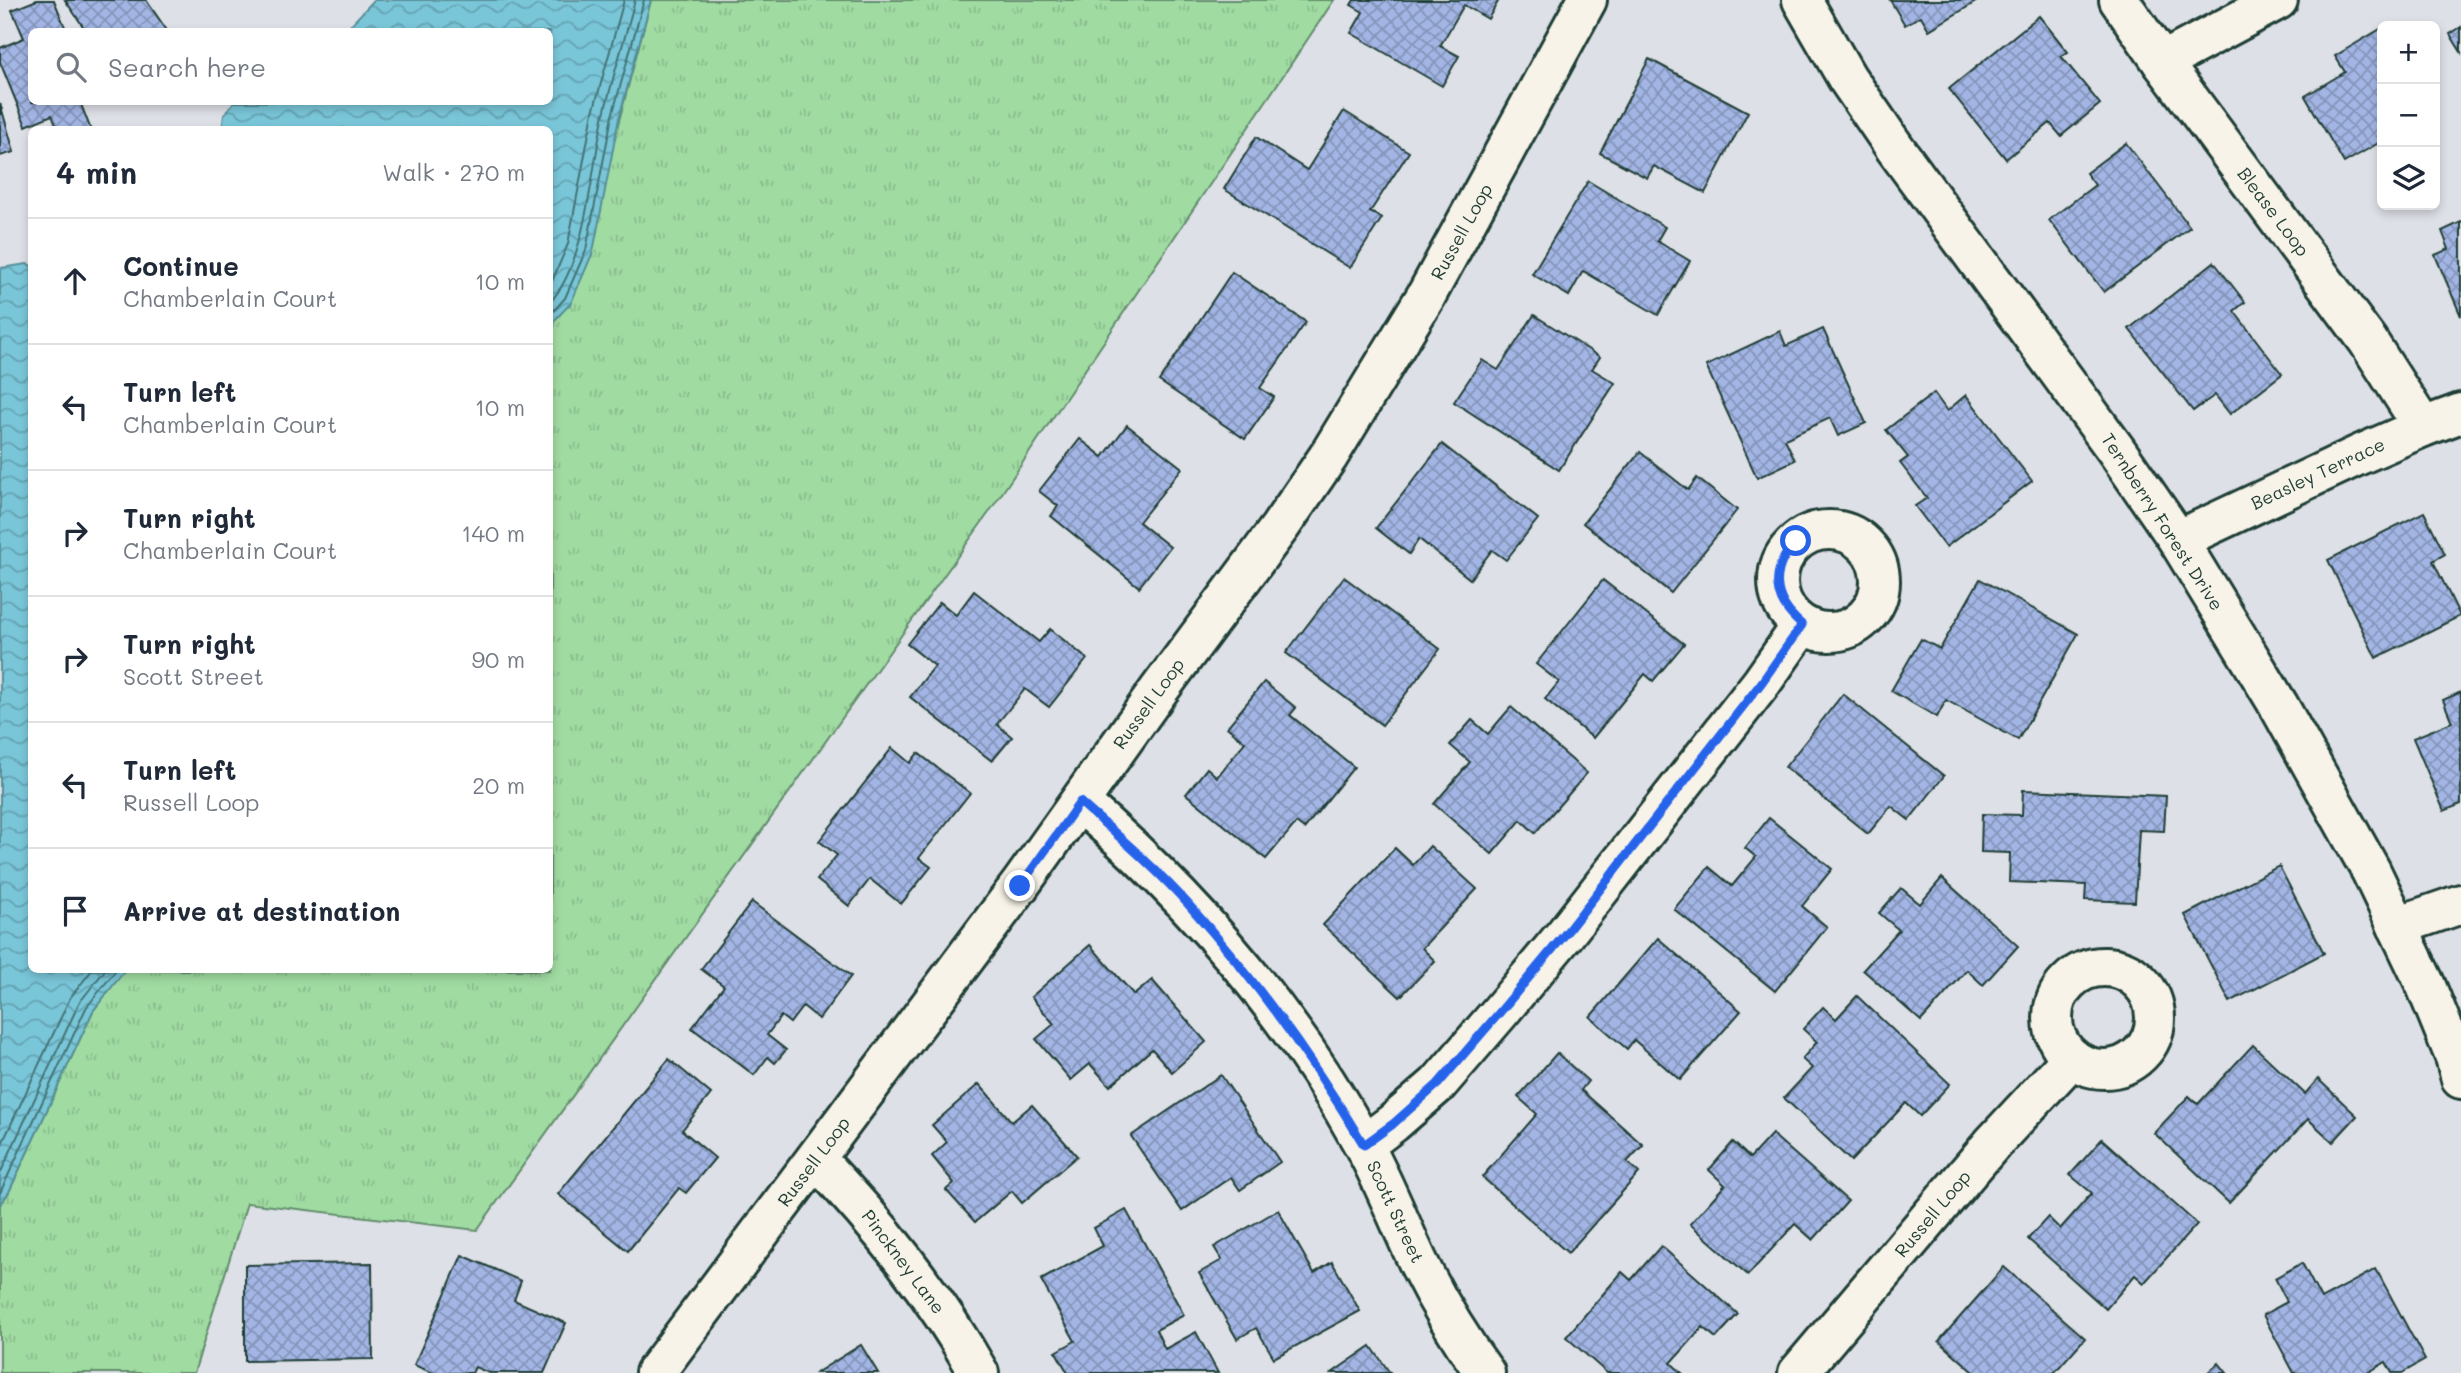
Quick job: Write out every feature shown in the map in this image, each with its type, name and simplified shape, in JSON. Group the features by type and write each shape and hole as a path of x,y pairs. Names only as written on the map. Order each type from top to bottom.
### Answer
{"street":[{"name":"Russell Loop","path":"655,1373 1020,886 1328,457 1426,296 1587,0"},
{"name":"Ternberry Forest Drive","path":"1802,0 1847,78 1888,138 2109,439 2178,540 2338,808 2426,986 2461,1079"},
{"name":"Blease Loop","path":"2119,0 2368,341 2423,427"},
{"path":"2162,62 2278,0"},
{"name":"Beasley Terrace","path":"2178,540 2423,427 2461,413"},
{"path":"1364,1145 1393,1124 1438,1084 1500,1012 1566,933 1762,682 1802,625"},
{"name":"Scott Street","path":"1080,802 1134,849 1178,894 1283,1019 1364,1145 1441,1305 1485,1373"},
{"path":"2398,926 2461,904"},
{"name":"Russell Loop","path":"1798,1373 1992,1144 2072,1058"},
{"name":"Pinckney Lane","path":"816,1159 903,1256 935,1300 979,1373"}],"green space":[{"path":"651,0 1334,0 990,511 477,1230 247,1203 194,1373 0,1373 0,1205 9,1192 93,1011 123,973 553,973 553,322 571,302"}],"water":[{"path":"374,0 651,0 619,118 593,252 571,303 553,322 553,126 222,126 224,115 232,105 553,105 553,28 348,28"},
{"path":"28,264 28,973 123,973 93,1011 9,1192 0,1205 0,268"}],"building":[{"path":"37,0 54,0 65,28 28,28 28,105 81,105 89,126 56,126 52,115 26,126 0,62 0,48 24,38 12,10"},
{"path":"65,0 146,0 165,28 84,28"},
{"path":"1354,0 1499,0 1488,19 1464,5 1440,46 1459,56 1442,86 1351,33 1363,12 1351,5"},
{"path":"1890,0 1979,0 1929,30 1921,16 1905,25"},
{"path":"2039,16 2068,52 2061,56 2100,104 2061,136 2050,123 2006,159 1949,89"},
{"path":"2461,27 2461,52 2450,34"},
{"path":"2377,31 2377,144 2344,163 2305,96 2345,72 2335,56"},
{"path":"1649,59 1748,112 1705,193 1654,166 1647,178 1600,153"},
{"path":"0,103 14,152 0,156"},
{"path":"1344,111 1409,152 1370,212 1382,218 1350,268 1224,189 1256,137 1307,170"},
{"path":"2126,143 2190,227 2104,292 2049,220 2095,185 2086,173"},
{"path":"1588,181 1665,227 1657,241 1690,261 1658,315 1583,271 1569,296 1532,274"},
{"path":"2461,222 2461,316 2435,255 2449,249 2442,231"},
{"path":"2214,262 2245,302 2234,311 2282,374 2230,414 2215,395 2193,411 2129,329"},
{"path":"1232,272 1306,322 1260,388 1274,397 1245,439 1159,381"},
{"path":"1534,315 1600,357 1592,369 1615,383 1559,470 1454,402 1482,360 1498,370"},
{"path":"1823,329 1866,423 1838,436 1830,418 1785,439 1795,460 1757,478 1706,366 1780,331 1786,346"},
{"path":"1934,393 1947,411 1966,395 2032,481 1946,547 1915,506 1927,498 1900,463 1908,457 1886,430"},
{"path":"1127,425 1182,468 1139,522 1170,547 1139,587 1051,516 1058,506 1039,491 1080,439 1103,457"},
{"path":"1442,444 1538,519 1506,560 1492,550 1470,579 1419,539 1409,554 1376,528"},
{"path":"1640,452 1688,490 1697,478 1737,510 1671,593 1583,523"},
{"path":"2424,512 2445,554 2433,561 2460,616 2376,658 2328,560"},
{"path":"1344,577 1440,649 1382,725 1286,653"},
{"path":"1980,579 2078,634 2018,740 1946,700 1937,717 1891,691 1921,639 1940,649"},
{"path":"1603,580 1684,644 1653,681 1645,674 1593,738 1545,699 1559,682 1536,664"},
{"path":"974,591 1039,642 1050,629 1087,659 1049,707 1025,689 997,724 1012,737 992,761 910,697 935,666 907,644 940,602 956,615"},
{"path":"1264,682 1296,708 1290,715 1354,767 1304,829 1296,823 1266,859 1186,794 1207,768 1217,777 1245,742 1227,727"},
{"path":"2461,692 2461,804 2444,811 2413,738 2452,722 2443,700"},
{"path":"1843,694 1944,776 1909,820 1891,806 1868,834 1785,767"},
{"path":"1511,707 1587,773 1535,833 1521,820 1492,854 1434,804 1470,762 1450,745 1472,720 1488,734"},
{"path":"892,748 910,763 918,753 970,793 919,858 931,867 901,904 870,879 849,906 817,880 837,855 819,841"},
{"path":"2023,790 2166,796 2164,831 2139,830 2135,902 2085,900 2086,885 2009,882 2010,853 1981,852 1982,814 2022,815"},
{"path":"1769,818 1832,869 1802,906 1827,927 1775,991 1674,909 1709,867 1732,886 1756,857 1745,848"},
{"path":"1430,846 1477,889 1422,948 1435,961 1400,997 1323,925 1395,848 1413,865"},
{"path":"2279,866 2324,953 2230,1002 2185,915"},
{"path":"1942,878 2018,946 1983,985 1967,970 1921,1021 1863,970 1899,930 1879,913 1901,888 1920,904"},
{"path":"752,902 851,976 819,1019 803,1006 790,1023 781,1016 767,1035 786,1050 775,1063 768,1057 754,1075 692,1028 724,986 701,969"},
{"path":"1658,938 1741,1011 1680,1080 1634,1040 1627,1049 1590,1017"},
{"path":"1090,945 1134,995 1152,980 1206,1042 1172,1072 1152,1049 1110,1086 1090,1064 1071,1080 1036,1039 1054,1024 1031,997"},
{"path":"1857,996 1950,1084 1920,1116 1906,1103 1851,1161 1784,1098 1812,1068 1802,1059 1817,1042 1803,1029 1823,1007 1836,1019"},
{"path":"2253,1045 2305,1094 2318,1079 2357,1116 2333,1142 2308,1119 2229,1203 2154,1133 2189,1096 2198,1104"},
{"path":"1557,1053 1588,1081 1581,1090 1643,1145 1627,1162 1639,1173 1568,1253 1482,1177 1537,1114 1518,1097"},
{"path":"669,1059 711,1094 682,1130 715,1158 686,1193 679,1188 628,1251 558,1194"},
{"path":"1221,1075 1280,1162 1240,1190 1231,1177 1182,1211 1131,1136"},
{"path":"979,1084 1012,1122 1032,1105 1077,1156 1022,1203 1012,1191 975,1222 946,1190 954,1183 932,1156 947,1142 932,1125"},
{"path":"1772,1134 1848,1201 1813,1240 1795,1224 1748,1275 1690,1224 1725,1185 1709,1170 1733,1142 1750,1158"},
{"path":"2102,1139 2197,1224 2144,1283 2135,1275 2106,1309 2028,1239 2048,1217 2060,1229 2092,1193 2070,1175"},
{"path":"1126,1210 1184,1315 1156,1330 1165,1349 1196,1332 1218,1373 1068,1373 1056,1352 1075,1341 1041,1280 1103,1246 1094,1228"},
{"path":"1278,1210 1314,1273 1332,1262 1360,1311 1274,1358 1256,1328 1237,1339 1199,1273 1222,1260 1214,1247"},
{"path":"1661,1246 1738,1314 1716,1338 1703,1327 1671,1363 1682,1373 1607,1373 1566,1337 1622,1272 1631,1280"},
{"path":"462,1255 521,1281 514,1300 566,1323 544,1373 489,1373 475,1367 472,1373 433,1373 414,1365"},
{"path":"372,1263 373,1359 245,1361 245,1265"},
{"path":"2302,1263 2321,1299 2376,1269 2425,1360 2402,1373 2392,1373 2386,1362 2367,1373 2294,1373 2263,1315 2287,1302 2275,1278"},
{"path":"2004,1267 2085,1338 2054,1373 1975,1373 1939,1341"},
{"path":"861,1345 878,1373 816,1373"},
{"path":"1371,1346 1390,1373 1332,1373"},
{"path":"2219,1363 2227,1373 2207,1373"}],"route":[{"path":"1020,886 1080,802 1134,849 1187,903 1244,970 1283,1019 1364,1145 1393,1124 1438,1084 1500,1012 1566,933 1606,878 1762,682 1802,625 1789,614 1781,600 1777,584 1785,553 1796,541"}]}
